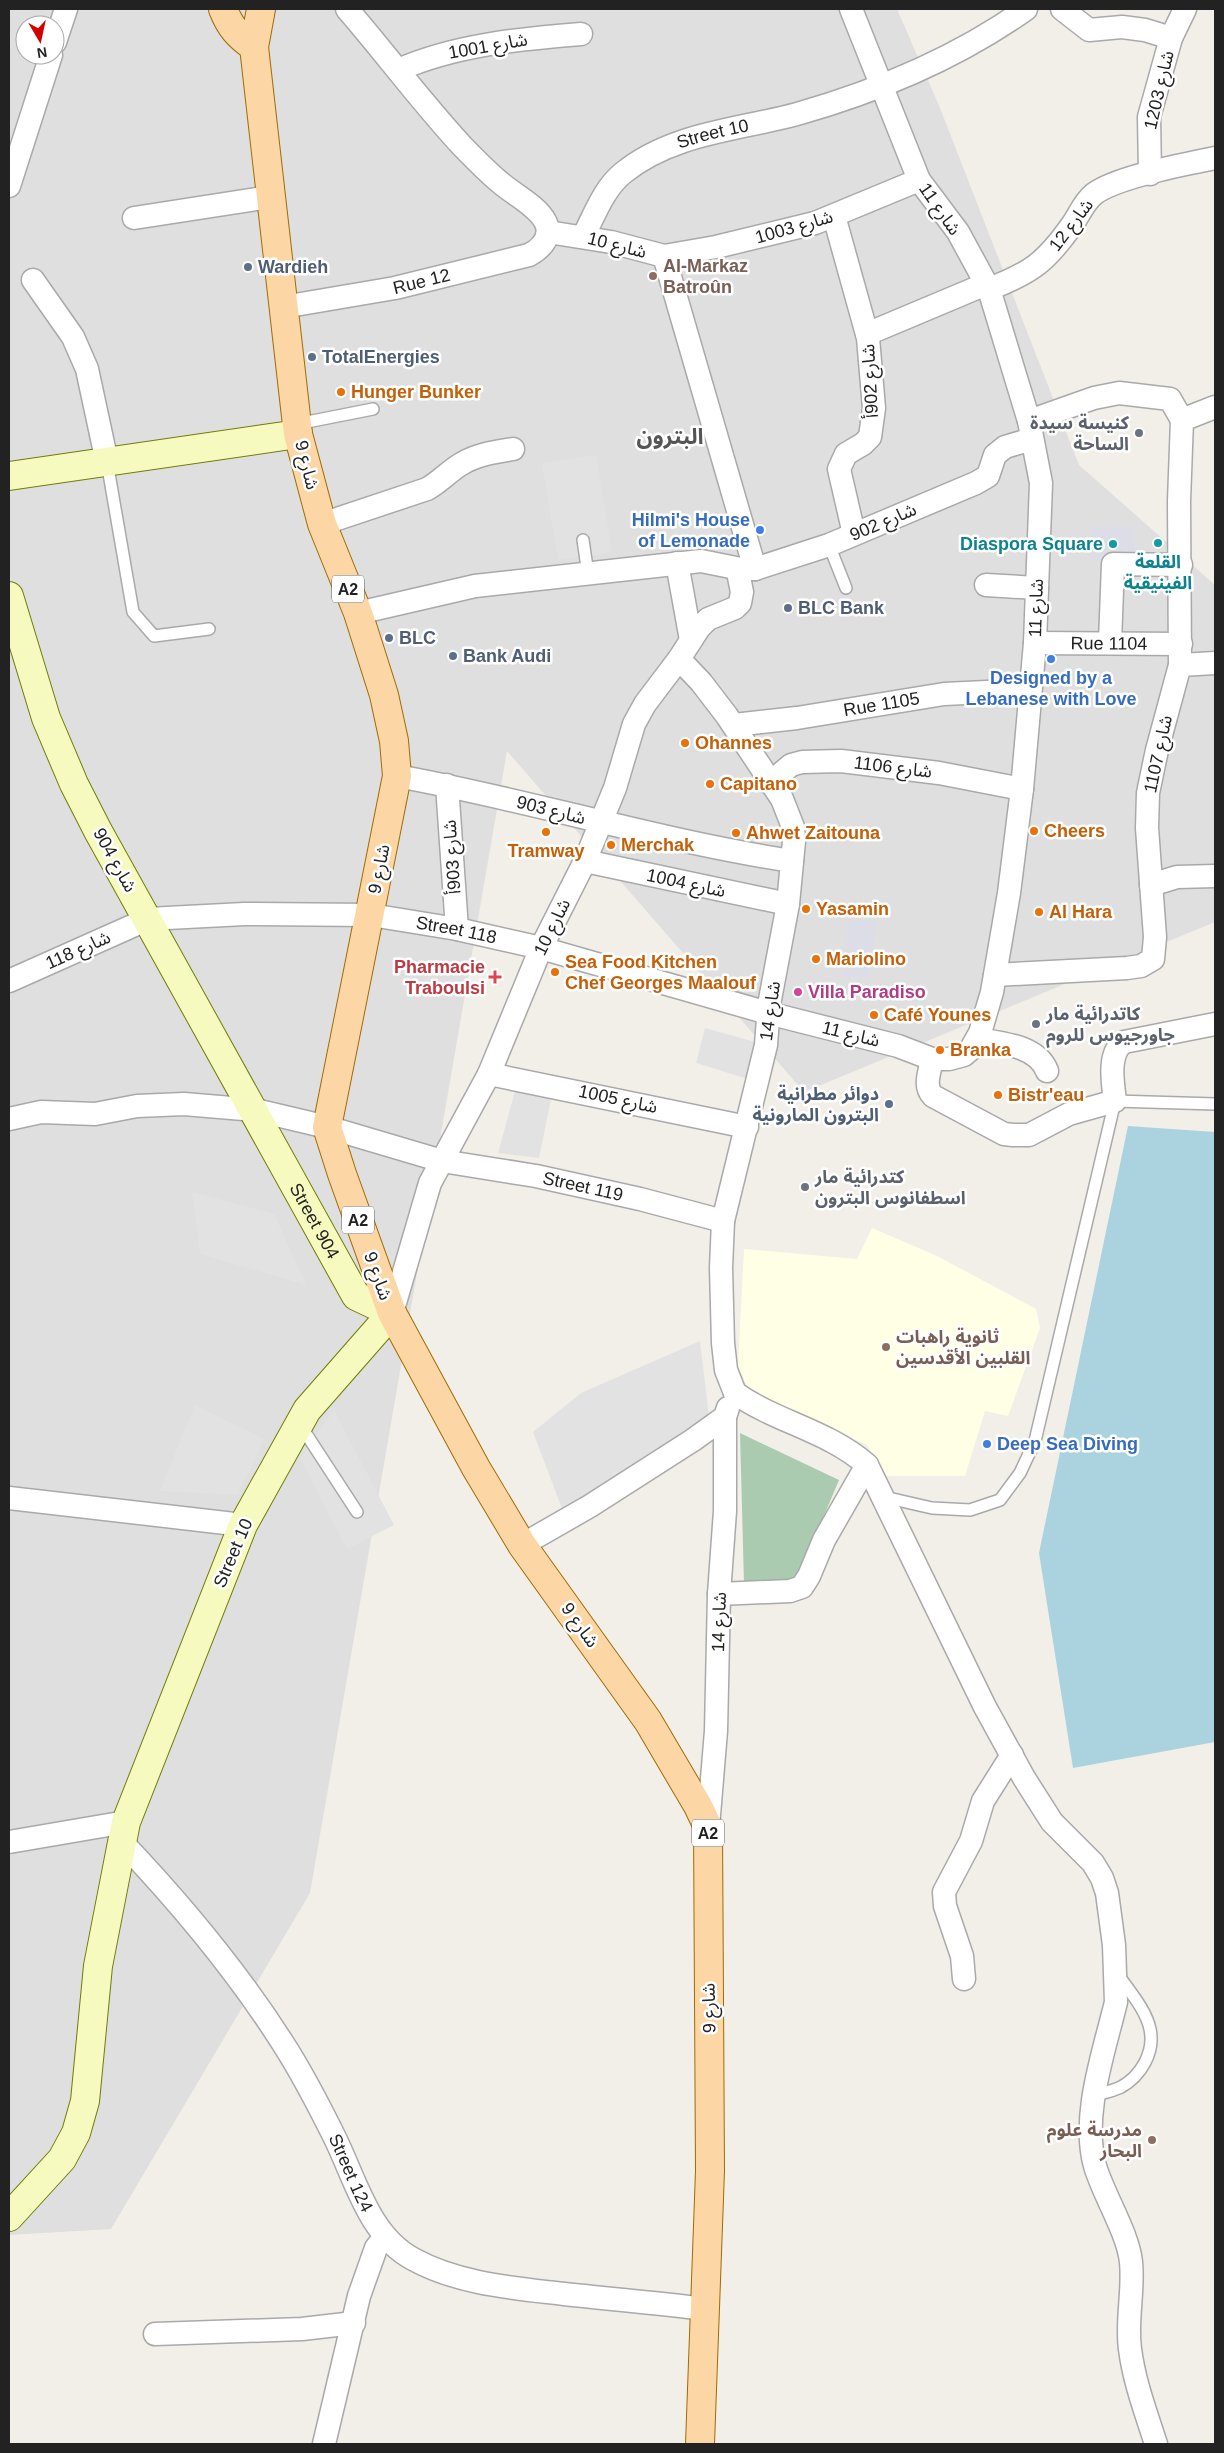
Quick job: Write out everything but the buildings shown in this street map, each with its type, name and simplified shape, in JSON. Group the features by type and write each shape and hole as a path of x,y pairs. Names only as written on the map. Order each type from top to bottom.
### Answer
{"main road":[{"path":"223,9 230,24 240,38 254,47"},
{"name":"شارع 9","path":"261,9 254,47 298,429 322,524 358,613 384,695 394,741 397,776 328,1127 351,1202 392,1313 476,1468 522,1545 648,1722 698,1806 708,1827 710,2139 706,2309 700,2444"},
{"path":"9,476 107,462 298,429"},
{"name":"شارع 904","path":"9,596 46,718 59,751 98,831 255,1110"},
{"name":"Street 904","path":"255,1110 356,1296 392,1313"},
{"name":"Street 10","path":"9,2217 62,2159 76,2133 85,2101 98,1966 123,1831 243,1525 307,1410 392,1313"}],"street":[{"path":"347,9 463,147 499,182 538,213 545,222 548,232"},
{"name":"شارع 11","path":"851,9 919,180 958,232 988,286 1031,430 1040,483 1035,643 1022,789 1009,893 995,975 978,1036"},
{"path":"882,86 938,62 1026,9"},
{"path":"1062,9 1089,30 1122,27 1145,30 1171,38"},
{"name":"شارع 1203","path":"1150,174 1149,116 1171,38 1185,9"},
{"name":"شارع 1001","path":"398,70 426,58 481,46 517,40 581,34"},
{"path":"9,186 48,65"},
{"name":"Street 10","path":"583,236 612,184 623,173 660,151 693,137 796,114 882,86"},
{"name":"شارع 12","path":"867,334 988,286 1023,276 1047,257 1076,220 1083,205 1107,185 1215,158"},
{"name":"شارع 1003","path":"664,256 758,238 834,216 919,180"},
{"path":"134,218 270,197"},
{"name":"شارع 902أ","path":"834,216 867,334 874,408 872,431 867,441 846,454 839,469 854,534"},
{"name":"شارع 10","path":"392,1313 430,1183 489,1074 541,948 584,861 615,788 634,724 644,704 708,619 735,608 740,603 742,592 739,577 748,569 664,256 583,236 548,232"},
{"name":"Rue 12","path":"283,307 395,288 529,255 539,250 545,242 548,232"},
{"path":"32,280 73,337 84,361 107,462"},
{"path":"1031,430 1094,398 1118,393 1170,399 1182,420 1215,407"},
{"name":"شارع 1107","path":"995,975 1109,970 1140,966 1153,959 1147,828 1148,794 1181,654 1179,501 1182,420"},
{"name":"شارع 902","path":"748,569 829,545 976,483 988,476 995,455 1031,430"},
{"path":"322,524 427,489 440,482 462,463 479,455 513,449"},
{"path":"358,613 475,586 677,563 700,561 748,569"},
{"path":"677,563 691,640"},
{"path":"1110,642 1113,564 1180,565"},
{"path":"986,585 1037,588"},
{"name":"Rue 1104","path":"1035,643 1110,642 1181,654 1215,663"},
{"name":"شارع 14","path":"679,659 701,682 734,725 782,799 793,827 794,841 788,904 768,1013 766,1045 723,1221 721,1268 723,1343 726,1370 734,1394"},
{"name":"Rue 1105","path":"734,725 797,718 944,694 1030,690"},
{"name":"شارع 1106","path":"770,783 791,765 802,762 840,761 939,773 1022,789"},
{"name":"شارع 903","path":"397,776 446,785 704,846 792,861"},
{"name":"شارع 903أ","path":"446,785 457,929"},
{"name":"شارع 1004","path":"584,861 788,904"},
{"path":"1151,885 1178,877 1215,876"},
{"name":"Street 118","path":"148,919 244,914 371,915 457,929 541,948 768,1013"},
{"name":"شارع 118","path":"9,981 148,919"},
{"name":"شارع 11","path":"768,1013 898,1046 932,1060"},
{"path":"1047,1071 1044,1062 1029,1052 1011,1044 978,1036 971,1049 964,1056 949,1060 932,1060 927,1082 930,1093 1004,1134 1029,1134 1068,1114 1115,1101 1112,1080 1114,1052 1124,1042 1215,1024"},
{"name":"شارع 1005","path":"489,1074 747,1127"},
{"name":"Street 119","path":"9,1119 41,1112 95,1114 137,1106 184,1104 255,1110 328,1127 442,1161 536,1176 640,1198 723,1221"},
{"path":"522,1545 590,1506 725,1417 734,1394 754,1407 853,1453 867,1465 884,1497 912,1561 1012,1755 1052,1822 1093,1863 1102,1878 1107,1893 1117,1972 1116,2002 1095,2095 1091,2148 1095,2166 1131,2260 1130,2349 1136,2377 1156,2444"},
{"name":"شارع 14","path":"708,1827 716,1731 720,1594 725,1511 725,1417"},
{"path":"720,1594 790,1591 802,1587 809,1576 824,1540 867,1465"},
{"path":"9,1498 243,1525"},
{"path":"964,1979 962,1956 945,1906 944,1892 971,1841 983,1801 1012,1755"},
{"path":"9,1842 123,1831"},
{"name":"Street 124","path":"123,1831 189,1914 284,2045 333,2134 373,2220 384,2237 398,2249 426,2266 456,2276 497,2285 706,2309"},
{"path":"324,2444 359,2296 376,2248 384,2237"},
{"path":"155,2334 302,2329 354,2323"}],"lane":[{"path":"298,429 373,409"},
{"path":"107,462 133,612 154,636 208,629"},
{"path":"583,540 588,574"},
{"path":"829,545 846,588"},
{"path":"884,1497 932,1508 970,1510 1000,1500 1020,1473 1035,1441 1115,1101 1215,1104"},
{"path":"299,1424 357,1512"},
{"path":"1095,2095 1121,2087 1140,2071 1151,2049 1150,2029 1140,2008 1117,1972"}],"shaded area":[{"path":"9,9 897,9 940,108 1079,465 1215,585 1215,922 804,1092 507,751 310,1893 111,2229 9,2235"},
{"path":"596,455 612,552 558,560 542,463"},
{"name":"Diaspora Square","path":"1092,527 1135,527 1134,590 1102,590 1102,560 1091,560"},
{"path":"849,919 876,921 870,978 842,977"},
{"path":"705,1028 766,1045 758,1082 696,1063"},
{"path":"515,1091 551,1099 539,1158 498,1153"},
{"path":"192,1192 274,1214 306,1285 200,1254"},
{"name":"ثانوية راهبات القلبين الأقدسين","path":"872,1228 937,1256 1036,1309 1040,1328 1008,1416 985,1411 965,1476 887,1476 867,1445 755,1395 745,1382 738,1366 744,1249 857,1259"},
{"path":"700,1341 709,1417 564,1514 533,1432 581,1393"},
{"path":"195,1405 264,1439 238,1495 160,1491"},
{"path":"334,1410 394,1525 347,1549 300,1458"},
{"path":"740,1433 839,1480 804,1563 791,1581 744,1583"}],"water":[{"path":"1128,1126 1215,1132 1215,1742 1073,1768 1039,1553"}],"place":[{"name":"Wardieh","path":"248,267"},
{"name":"Al-Markaz Batroûn","path":"653,276"},
{"name":"TotalEnergies","path":"312,357"},
{"name":"Hunger Bunker","path":"341,392"},
{"name":"كنيسة سيدة الساحة","path":"1139,433"},
{"name":"Hilmi's House of Lemonade","path":"760,530"},
{"name":"القلعة الفينيقية","path":"1158,543"},
{"name":"Diaspora Square","path":"1113,544"},
{"name":"BLC Bank","path":"788,608"},
{"name":"BLC","path":"389,638"},
{"name":"Bank Audi","path":"453,656"},
{"name":"Designed by a Lebanese with Love","path":"1051,659"},
{"name":"Ohannes","path":"685,743"},
{"name":"Capitano","path":"710,784"},
{"name":"Cheers","path":"1034,831"},
{"name":"Tramway","path":"546,832"},
{"name":"Ahwet Zaitouna","path":"736,833"},
{"name":"Merchak","path":"611,845"},
{"name":"Yasamin","path":"806,909"},
{"name":"Al Hara","path":"1039,912"},
{"name":"Mariolino","path":"816,959"},
{"name":"Sea Food Kitchen Chef Georges Maalouf","path":"555,972"},
{"name":"Pharmacie Traboulsi","path":"495,977"},
{"name":"Villa Paradiso","path":"798,992"},
{"name":"Café Younes","path":"874,1015"},
{"name":"كاتدرائية مار جاورجيوس للروم","path":"1036,1024"},
{"name":"Branka","path":"940,1050"},
{"name":"Bistr'eau","path":"998,1095"},
{"name":"دوائر مطرانية البترون المارونية","path":"889,1104"},
{"name":"كتدرائية مار اسطفانوس البترون","path":"805,1187"},
{"name":"ثانوية راهبات القلبين الأقدسين","path":"886,1347"},
{"name":"Deep Sea Diving","path":"987,1444"},
{"name":"مدرسة علوم البحار","path":"1152,2140"}],"district":[{"name":"البترون","path":"670,436"}]}
